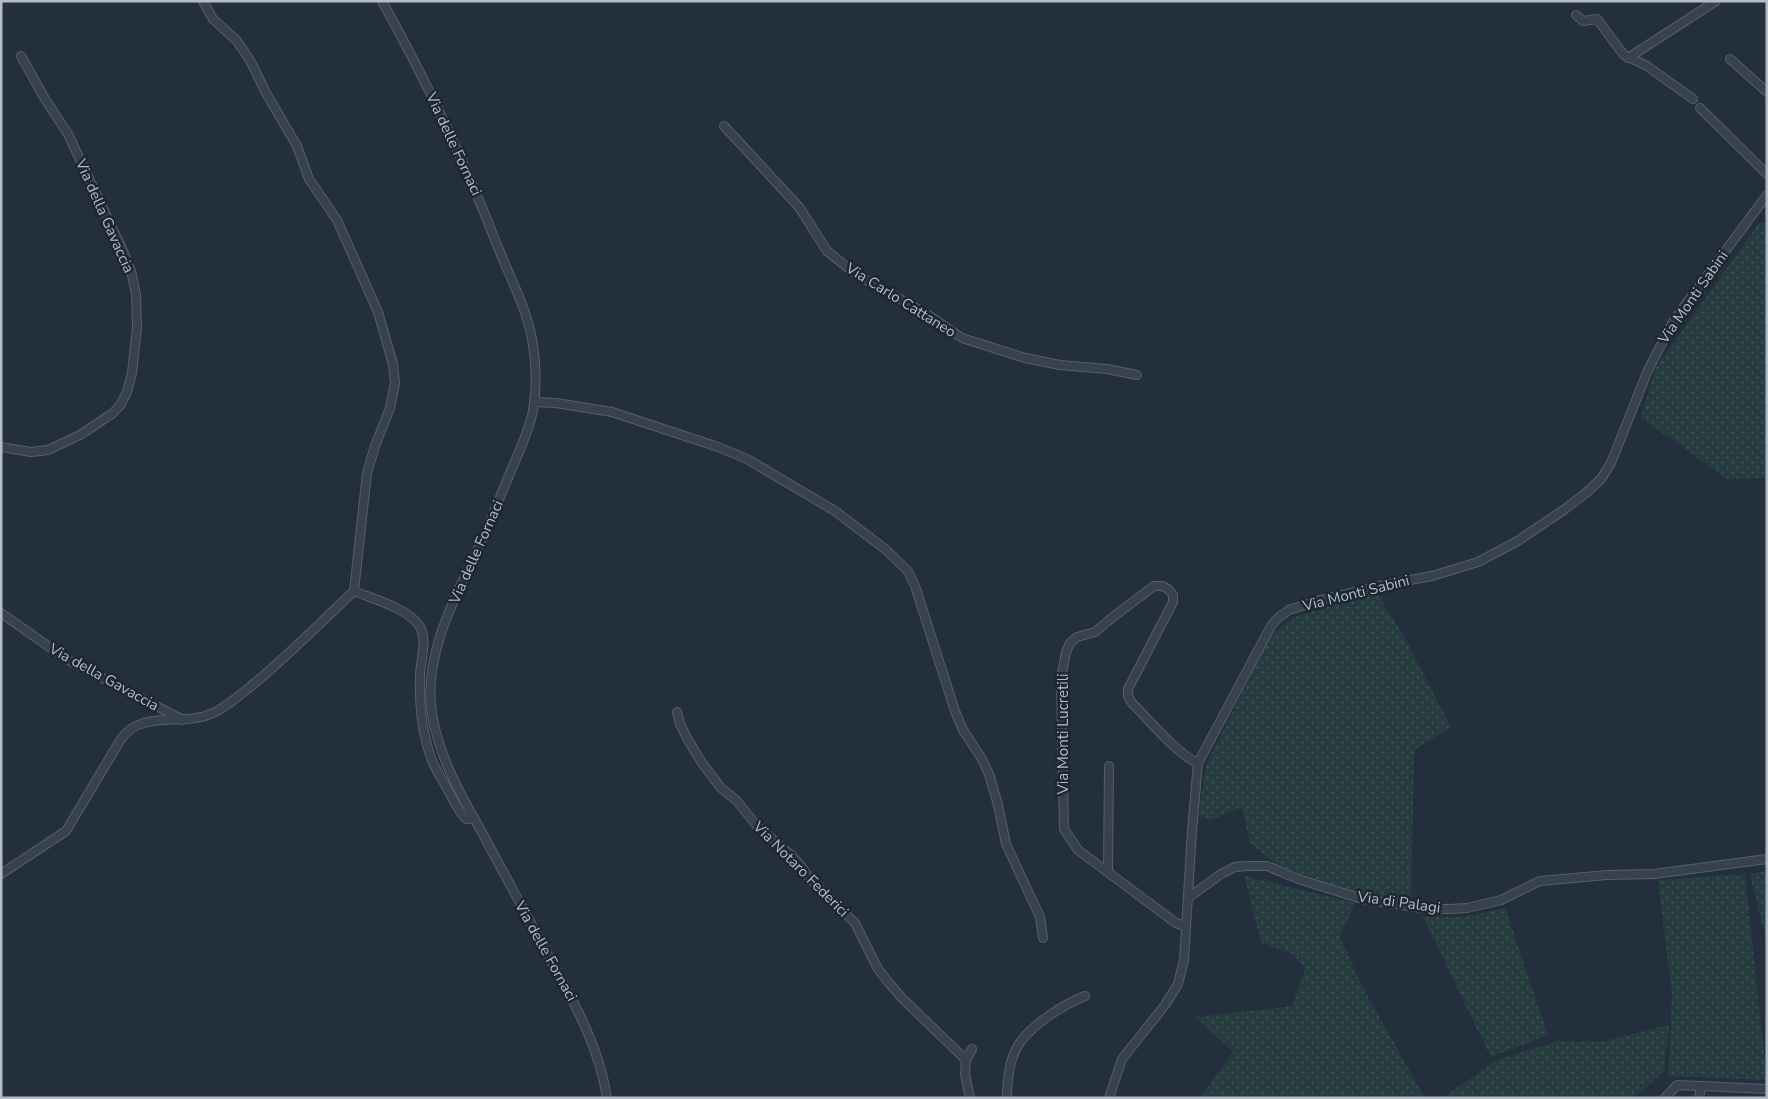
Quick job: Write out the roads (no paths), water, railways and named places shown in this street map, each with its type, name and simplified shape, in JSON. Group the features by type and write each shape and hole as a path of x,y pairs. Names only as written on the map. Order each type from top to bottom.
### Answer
{"street":[{"path":"1,874 66,832 113,751 130,728 152,721 185,720 210,715 227,705 268,672 354,591 367,473 392,401 395,383 393,364 377,308 337,220 309,179 297,146 266,93 249,58 237,41 212,19 203,1"},
{"name":"Via delle Fornaci","path":"382,1 407,46 452,137 521,303 532,341 535,376 534,402 522,446 480,545 455,597 440,638 434,663 431,698 436,736 444,761 587,1028 601,1068 607,1098"},
{"path":"1628,58 1716,1"},
{"path":"1576,15 1583,21 1594,18 1599,20 1628,58 1647,66 1692,99"},
{"name":"Via della Gavaccia","path":"1,447 31,452 48,450 80,434 113,414 127,392 132,373 138,328 136,294 123,251 68,134 45,99 21,56"},
{"path":"1730,59 1767,92"},
{"path":"1700,108 1767,174"},
{"name":"Via Carlo Cattaneo","path":"724,126 799,207 827,251 857,275 927,314 962,338 1025,358 1107,369 1136,375"},
{"name":"Via Monti Sabini","path":"1110,1098 1122,1060 1165,1005 1178,984 1184,960 1192,822 1198,763 1268,631 1289,610 1320,600 1432,576 1478,562 1516,542 1566,509 1600,479 1614,457 1639,390 1664,338 1690,296 1767,195"},
{"path":"534,402 556,402 612,412 718,447 747,459 835,511 905,566 915,586 955,711 963,730 982,759 989,774 1006,844 1040,917 1043,938"},
{"name":"Via Monti Lucretili","path":"1186,927 1176,923 1078,850 1064,829 1061,702 1062,667 1066,652 1070,643 1077,637 1095,632 1154,586 1163,586 1169,590 1173,595 1173,602 1128,690 1128,696 1132,703 1175,746 1191,760 1198,763"},
{"path":"354,591 404,612 414,619 421,628 423,635 420,707 429,750 437,771 459,809 466,819 474,818"},
{"name":"Via della Gavaccia","path":"1,613 68,660 185,720"},
{"name":"Via Notaro Federici","path":"677,712 680,724 702,764 720,787 736,801 757,826 790,854 810,879 855,923 878,969 902,998 966,1060"},
{"path":"1108,872 1109,766"},
{"name":"Via di Palagi","path":"1188,898 1221,874 1236,867 1267,866 1298,879 1362,899 1429,909 1449,910 1501,900 1540,881 1608,875 1654,874 1767,859"},
{"path":"1008,1098 1011,1064 1022,1041 1051,1015 1074,1000 1085,996"},
{"path":"970,1098 964,1074 966,1060 972,1049"},
{"path":"1665,1098 1677,1085 1767,1089"},
{"path":"1699,1098 1701,1087"}]}
